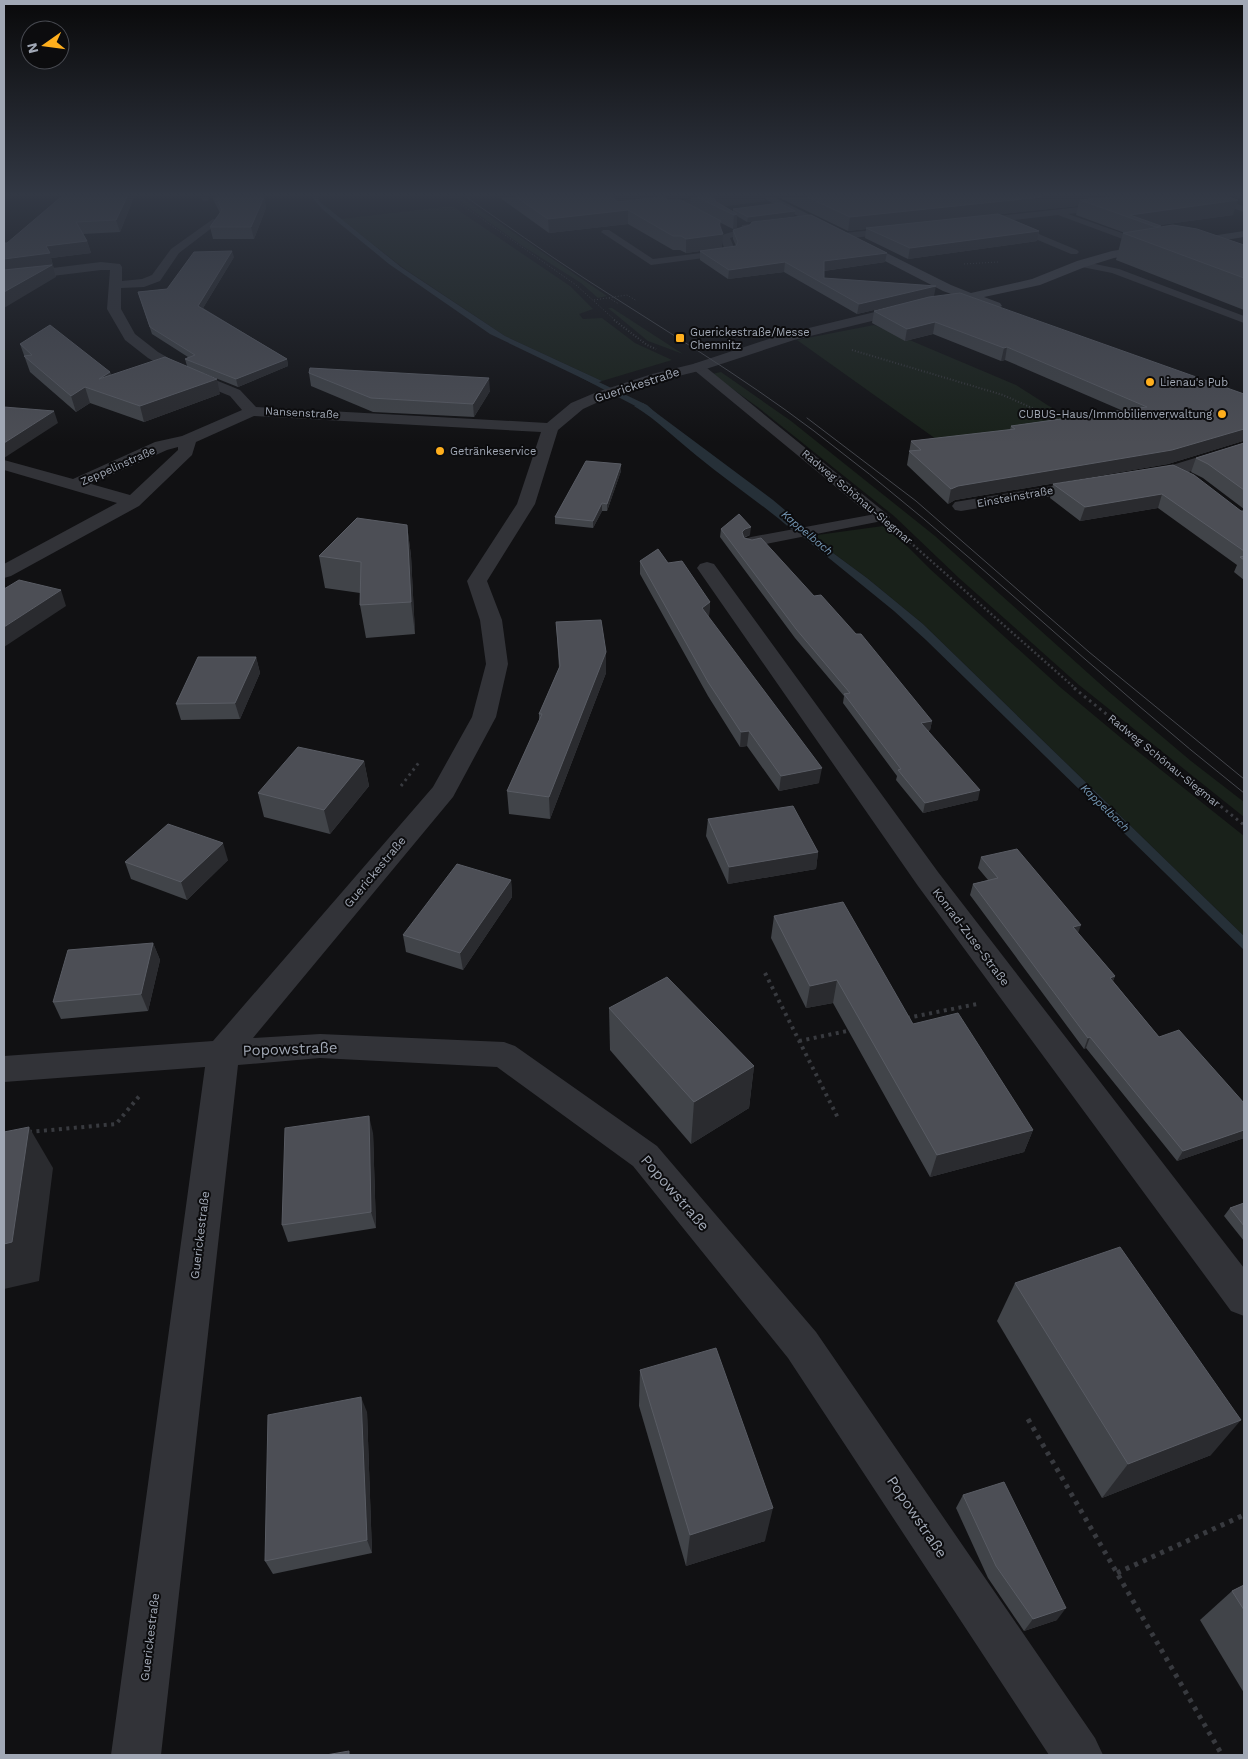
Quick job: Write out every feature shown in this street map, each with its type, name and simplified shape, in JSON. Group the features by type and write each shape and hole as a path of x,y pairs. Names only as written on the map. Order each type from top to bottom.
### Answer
{"main road":[{"path":"933,279 969,296 1011,312"},
{"path":"969,296 1043,279"}],"street":[{"name":"Nansenstraße","path":"117,279 114,309 130,337 153,355 181,371 235,393 252,411 551,428"},
{"path":"117,285 144,283 153,279"},
{"path":"939,301 969,296"},
{"name":"Guerickestraße","path":"136,1755 223,1052 444,791 484,718 497,664 492,620 477,581 526,504 551,428 578,406 612,391 698,367 800,334 918,305"},
{"name":"Zeppelinstraße","path":"76,484 161,446 188,440 252,411"},
{"name":"Zeppelinstraße","path":"4,572 133,502 186,451 188,440"},
{"path":"1123,479 1171,470 1244,448"},
{"path":"4,465 76,484"},
{"path":"1171,470 1188,480"},
{"name":"Einsteinstraße","path":"961,506 1104,482"},
{"name":"Zeppelinstraße","path":"76,484 133,502"},
{"name":"Konrad-Zuse-Straße","path":"707,568 928,879 1244,1298"},
{"name":"Popowstraße","path":"4,1069 320,1046 504,1055 645,1156 802,1345 1078,1755"}],"lane":[{"path":"1137,279 1244,320"},
{"path":"1217,309 1233,306"},
{"name":"Radweg Schönau-Siegmar","path":"698,367 882,517"},
{"path":"751,542 882,517"}],"path":[{"path":"569,279 622,327 647,345 698,367"},
{"path":"593,300 627,295 638,302"},
{"path":"608,298 619,304"},
{"path":"800,334 1003,395 1065,423"},
{"name":"Radweg Schönau-Siegmar","path":"882,517 1073,688 1244,825"},
{"path":"399,789 420,760"},
{"path":"766,973 839,1120"},
{"path":"904,1019 980,1003"},
{"path":"799,1041 856,1029"},
{"path":"22,1133 116,1124 174,1056"},
{"path":"1028,1419 1222,1755"},
{"path":"1117,1573 1244,1515"}],"shaded area":[{"path":"420,279 560,279 570,286 593,309 579,314 583,319 602,318 635,343 672,360 602,381 505,336"},
{"path":"575,279 582,279 607,296 598,298"},
{"path":"608,308 612,308 683,354 648,341"},
{"path":"874,325 1016,385 1071,420 943,444 797,340"},
{"path":"721,372 791,421 935,536 1108,691 1191,761 1244,802 1244,817 1079,685 959,578 894,516 759,408 712,374"},
{"path":"883,526 1060,687 1244,836 1244,936 923,624 867,578 810,536"}],"water":[{"path":"411,279 419,279 505,336 602,381 594,384 490,334"},
{"path":"643,403 773,500 805,527 791,529 708,465 659,423 634,406"},
{"path":"810,536 867,578 923,624 1244,936 1244,950 926,640 894,611 803,537"}],"building":[{"path":"4,279 27,279 4,292"},
{"path":"174,279 215,279 198,306 287,359 236,379 185,359 195,355 150,327 138,292 167,289"},
{"path":"815,279 936,286 859,304"},
{"path":"960,293 1244,394 1244,429 1172,450 958,486 951,489 909,451 921,450 911,441 1015,429 1011,426 1147,407 1007,347 1004,348 935,322 907,329 874,311 929,297"},
{"path":"50,325 110,372 99,379 165,357 217,379 140,406 85,387 71,396 24,356 32,355 20,344"},
{"path":"310,368 489,378 473,404 371,398 309,373"},
{"path":"4,407 54,411 4,443"},
{"path":"1244,443 1244,490 1208,464 1196,458"},
{"path":"586,461 621,464 607,504 602,503 593,521 555,517"},
{"path":"1173,465 1194,475 1241,511 1244,511 1244,551 1162,494 1085,507 1053,484"},
{"path":"739,514 751,527 742,532 744,538 752,540 761,538 814,596 821,595 856,634 861,634 932,721 921,723 980,790 925,803 898,770 901,769 844,694 850,693 796,629 721,529"},
{"path":"357,518 407,525 411,602 360,605 361,562 319,556"},
{"path":"658,549 668,563 682,561 710,602 702,608 822,768 781,776 749,731 741,732 708,682 640,561"},
{"path":"19,580 61,590 4,627 4,589"},
{"path":"601,620 606,652 549,797 507,791 542,714 539,714 560,666 556,622"},
{"path":"198,657 256,657 235,703 176,704"},
{"path":"298,747 364,761 324,810 258,793"},
{"path":"793,806 818,852 729,867 708,819"},
{"path":"168,824 223,843 181,882 125,862"},
{"path":"1017,849 1081,925 1073,927 1115,976 1110,978 1159,1037 1179,1030 1244,1103 1244,1130 1183,1151 1090,1037 1088,1038 973,884 998,878 981,857"},
{"path":"457,864 511,880 460,953 403,935"},
{"path":"843,902 913,1024 958,1013 1033,1130 937,1155 837,980 810,986 774,916"},
{"path":"153,943 141,994 53,1002 68,950"},
{"path":"667,977 754,1066 694,1102 609,1008"},
{"path":"369,1116 371,1212 282,1225 285,1128"},
{"path":"29,1127 12,1242 4,1244 4,1132"},
{"path":"1244,1203 1244,1226 1230,1208"},
{"path":"1120,1247 1241,1420 1128,1464 1015,1283"},
{"path":"716,1348 773,1508 690,1535 640,1370"},
{"path":"361,1397 367,1540 265,1561 268,1415"},
{"path":"1004,1482 1066,1608 1033,1619 996,1566 963,1495"},
{"path":"1244,1585 1244,1610 1232,1591"},
{"path":"349,1751 349,1755 326,1755"}],"waterway":[{"name":"Kappelbach","path":"582,376 644,407 653,414"}],"tram line":[{"path":"586,279 786,410 870,474 1189,749 1244,793"},
{"path":"807,418 916,501 1089,652 1244,779"}],"place":[{"name":"Guerickestraße/Messe Chemnitz","path":"680,338"},
{"name":"Lienau's Pub","path":"1150,382"},
{"name":"CUBUS-Haus/Immobilienverwaltung","path":"1222,414"},
{"name":"Getränkeservice","path":"440,451"}]}
